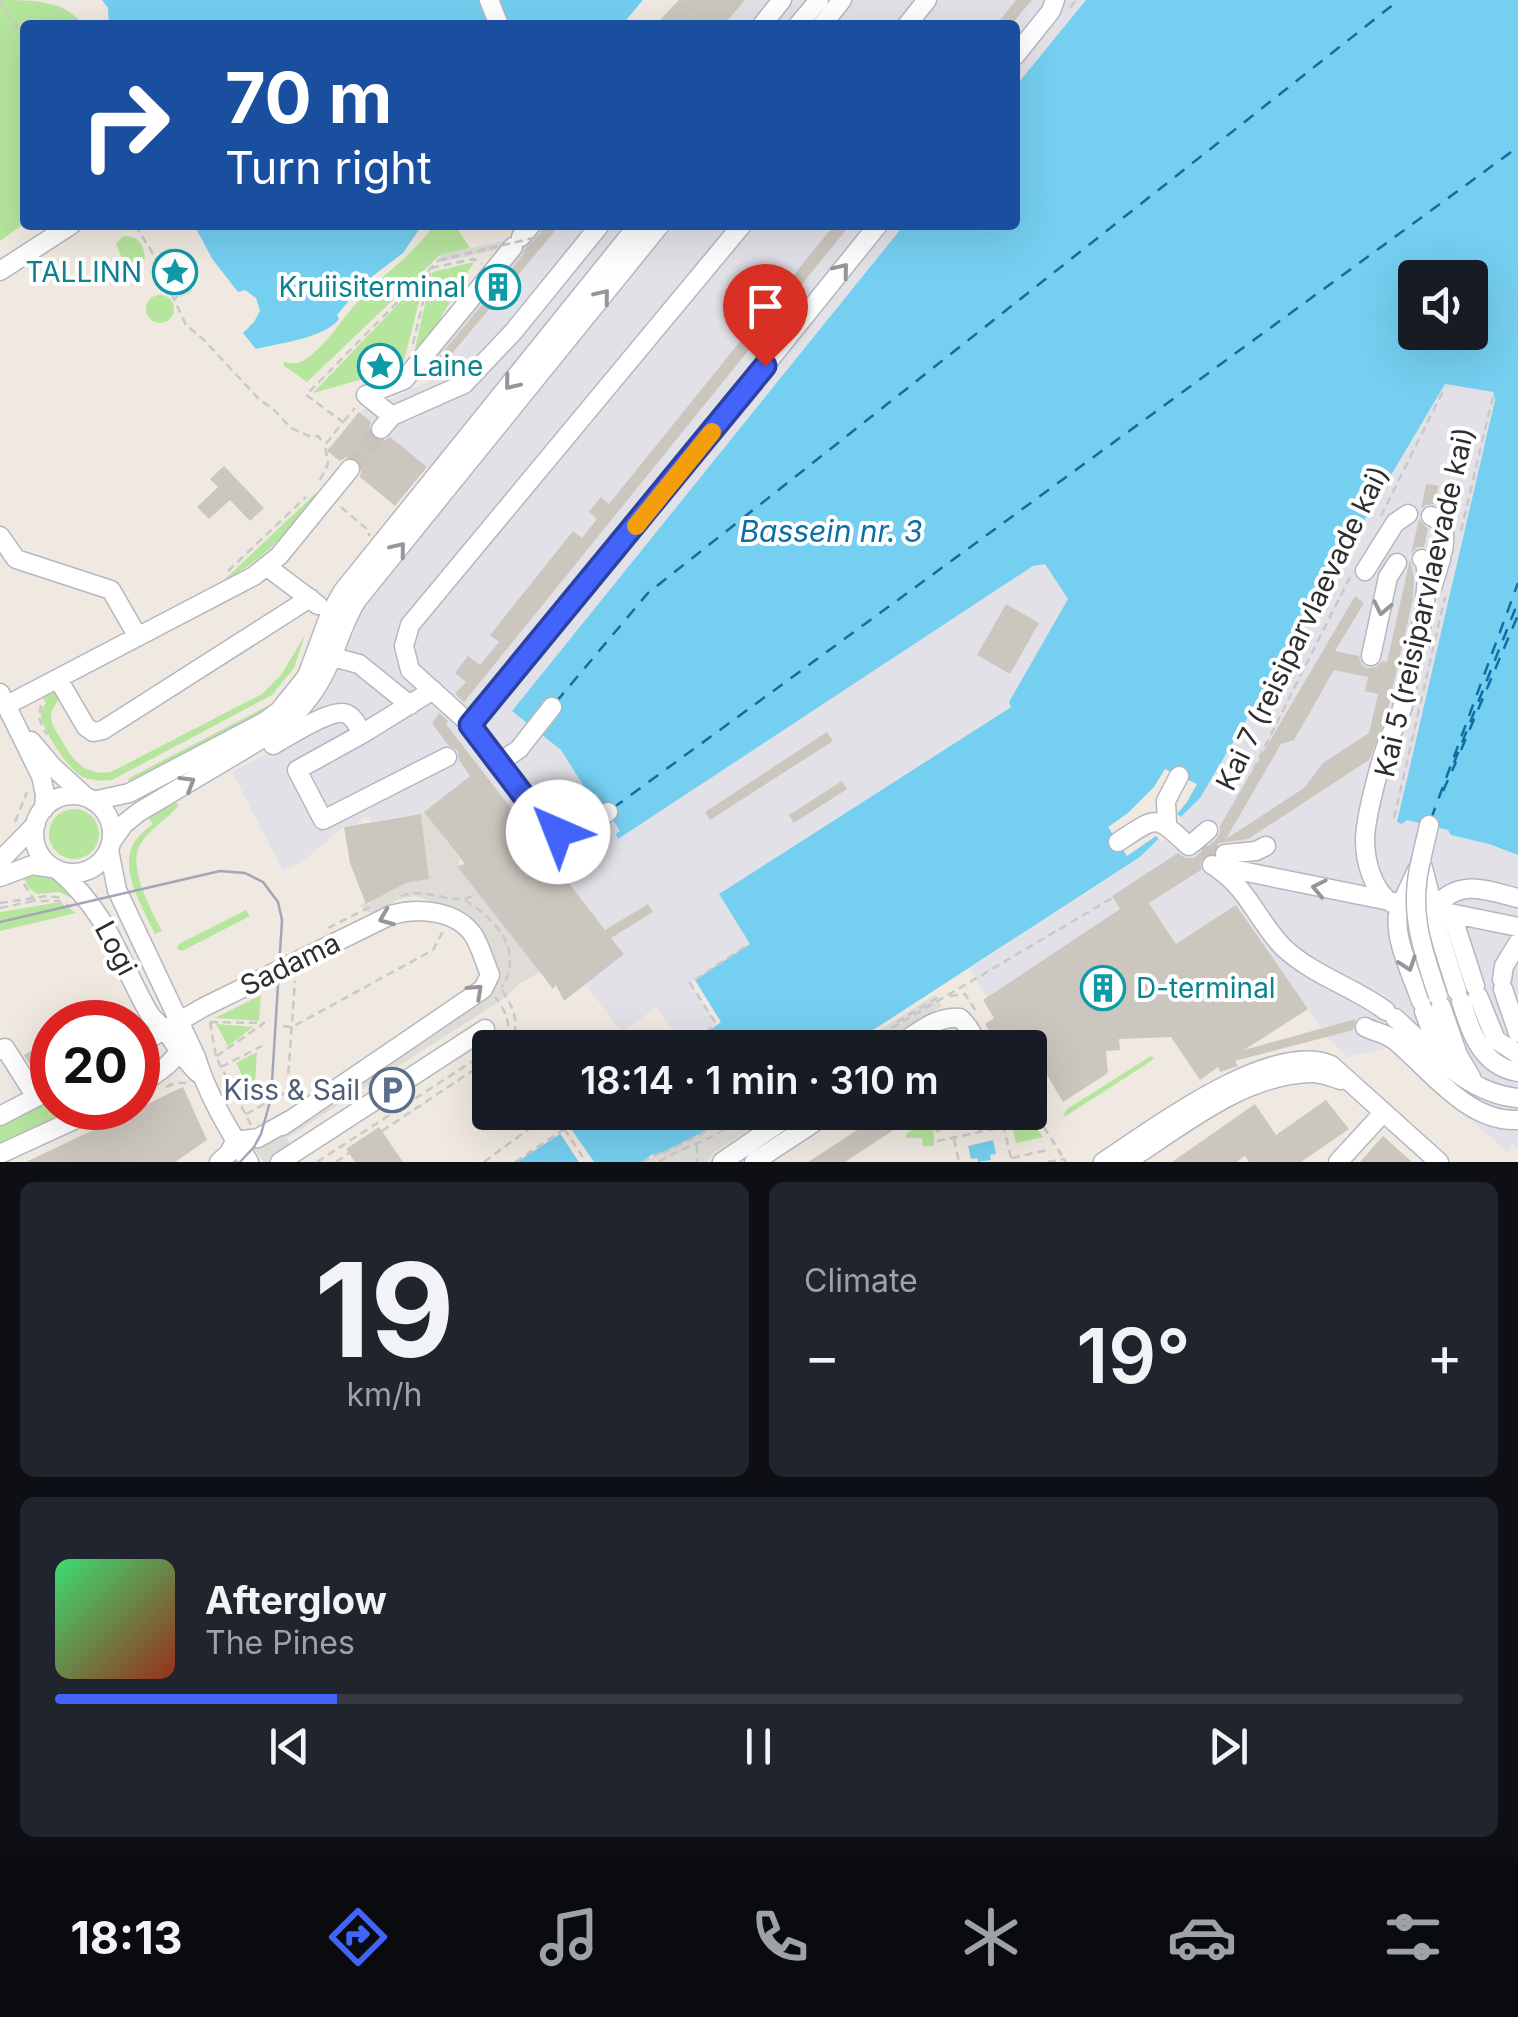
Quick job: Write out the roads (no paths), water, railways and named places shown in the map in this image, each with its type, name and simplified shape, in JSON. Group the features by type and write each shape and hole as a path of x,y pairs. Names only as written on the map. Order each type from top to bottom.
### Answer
{"street":[{"path":"766,20 782,0"},
{"path":"802,20 818,0"},
{"path":"826,20 842,0"},
{"path":"910,20 927,0"},
{"path":"1020,50 1051,12 1055,0"},
{"path":"0,271 63,230"},
{"path":"521,236 404,380 366,396 386,423 464,384 514,331 596,230"},
{"path":"0,876 32,864 69,873 88,870 104,858 124,824 139,812 282,727 303,708 318,686 343,591 634,230"},
{"path":"338,617 370,584 656,230"},
{"path":"608,812 572,832 558,832 546,825 470,725 410,670 404,646 410,625 738,230"},
{"path":"470,725 874,230"},
{"path":"110,845 111,823 107,815 90,799 47,772 4,699 34,691 254,576 279,556 350,469"},
{"path":"1361,567 1396,523 1419,514 1441,522 1443,527 1420,558 1388,577 1370,656"},
{"path":"0,536 16,559 111,590 138,637"},
{"path":"1397,904 1383,897 1374,882 1364,839 1387,743 1404,701 1424,613 1427,564 1420,558"},
{"path":"266,566 338,617"},
{"path":"58,679 86,727 93,732 103,730 310,598"},
{"path":"324,655 359,664 410,705"},
{"path":"0,860 59,798 90,799 129,793 264,722 299,688 324,655"},
{"path":"433,690 298,770 323,820 447,757"},
{"path":"499,763 519,749 552,707"},
{"path":"231,758 253,756 334,712 346,713 362,734"},
{"path":"47,772 34,834 40,854 57,869"},
{"path":"1167,824 1166,801 1180,776"},
{"path":"1118,842 1148,824 1167,824 1240,886 1284,948 1310,968 1391,1015 1455,1060 1487,1090 1518,1098"},
{"path":"1431,1003 1416,910 1416,881 1429,825 1421,860 1397,904 1399,934 1455,1060"},
{"path":"1198,853 1194,843 1217,828"},
{"name":"Logi","path":"110,845 114,884 170,1025"},
{"path":"1198,853 1256,851 1266,846"},
{"path":"1198,853 1397,904 1518,927"},
{"path":"1421,860 1443,913 1468,993 1476,1042 1484,1055 1514,1070"},
{"name":"Logi","path":"57,869 82,891 170,1025 196,1057 193,1079"},
{"path":"1443,913 1443,898 1464,888 1518,898"},
{"name":"Sadama","path":"170,1025 207,1014 391,915 428,910 468,928 476,938 490,975 488,984 282,1126"},
{"path":"1518,943 1506,962 1503,984 1518,1033"},
{"path":"1354,992 1363,1022 1391,1038 1455,1094 1497,1118 1518,1120"},
{"path":"1468,993 1496,1040 1518,1054"},
{"path":"219,1162 235,1141 258,1138 282,1126 449,1013"},
{"path":"922,1030 934,1022 955,1017 969,1030"},
{"path":"160,1028 170,1025 179,1054 160,1071"},
{"path":"280,1162 485,1029"},
{"path":"0,1050 5,1048 30,1077"},
{"name":"Logi","path":"179,1054 248,1162"},
{"path":"1455,1060 1514,1070"},
{"path":"1103,1162 1190,1105 1242,1078 1294,1061 1321,1061 1331,1066 1439,1162"},
{"path":"1126,1162 1210,1107 1267,1082 1310,1073 1350,1084"},
{"path":"0,1116 30,1100"},
{"path":"1181,1126 1190,1105"},
{"path":"1338,1162 1383,1113"},
{"path":"0,1154 52,1130"},
{"path":"722,1162 769,1130"},
{"path":"754,1162 803,1130"}],"water":[{"path":"102,0 643,0 626,20 109,20 108,8"},
{"name":"Bassein nr. 3","path":"1086,0 1518,0 1518,855 1451,835 1448,830 1407,820 1397,822 1495,400 1493,392 1445,384 1200,798 1140,857 873,1030 710,1030 721,1022 695,980 750,944 719,894 1011,707 1009,702 1068,599 1045,564 1033,566 618,839 616,834 620,831 596,794 590,796 561,750 512,711 900,230 1020,230 1020,81"},
{"path":"197,230 419,230 403,253 356,292 332,325 313,335 256,349 243,333 260,311 256,298 245,290 238,292 213,260"},
{"path":"566,1130 707,1130 641,1162 517,1162"},
{"path":"993,1140 996,1154 990,1155 991,1160 971,1159 968,1146"}],"tunnel":[{"path":"350,469 381,429"},
{"path":"1202,855 1225,854"}],"tram line":[{"path":"0,922 220,871 245,873 263,882 278,902 282,920 271,1098 261,1134 240,1162"}],"place":[{"name":"TALLINN","path":"175,272"},
{"name":"Kruiisiterminal","path":"498,287"},
{"name":"Laine","path":"380,366"},
{"name":"D-terminal","path":"1103,988"},
{"name":"Kiss & Sail","path":"392,1090"}]}
